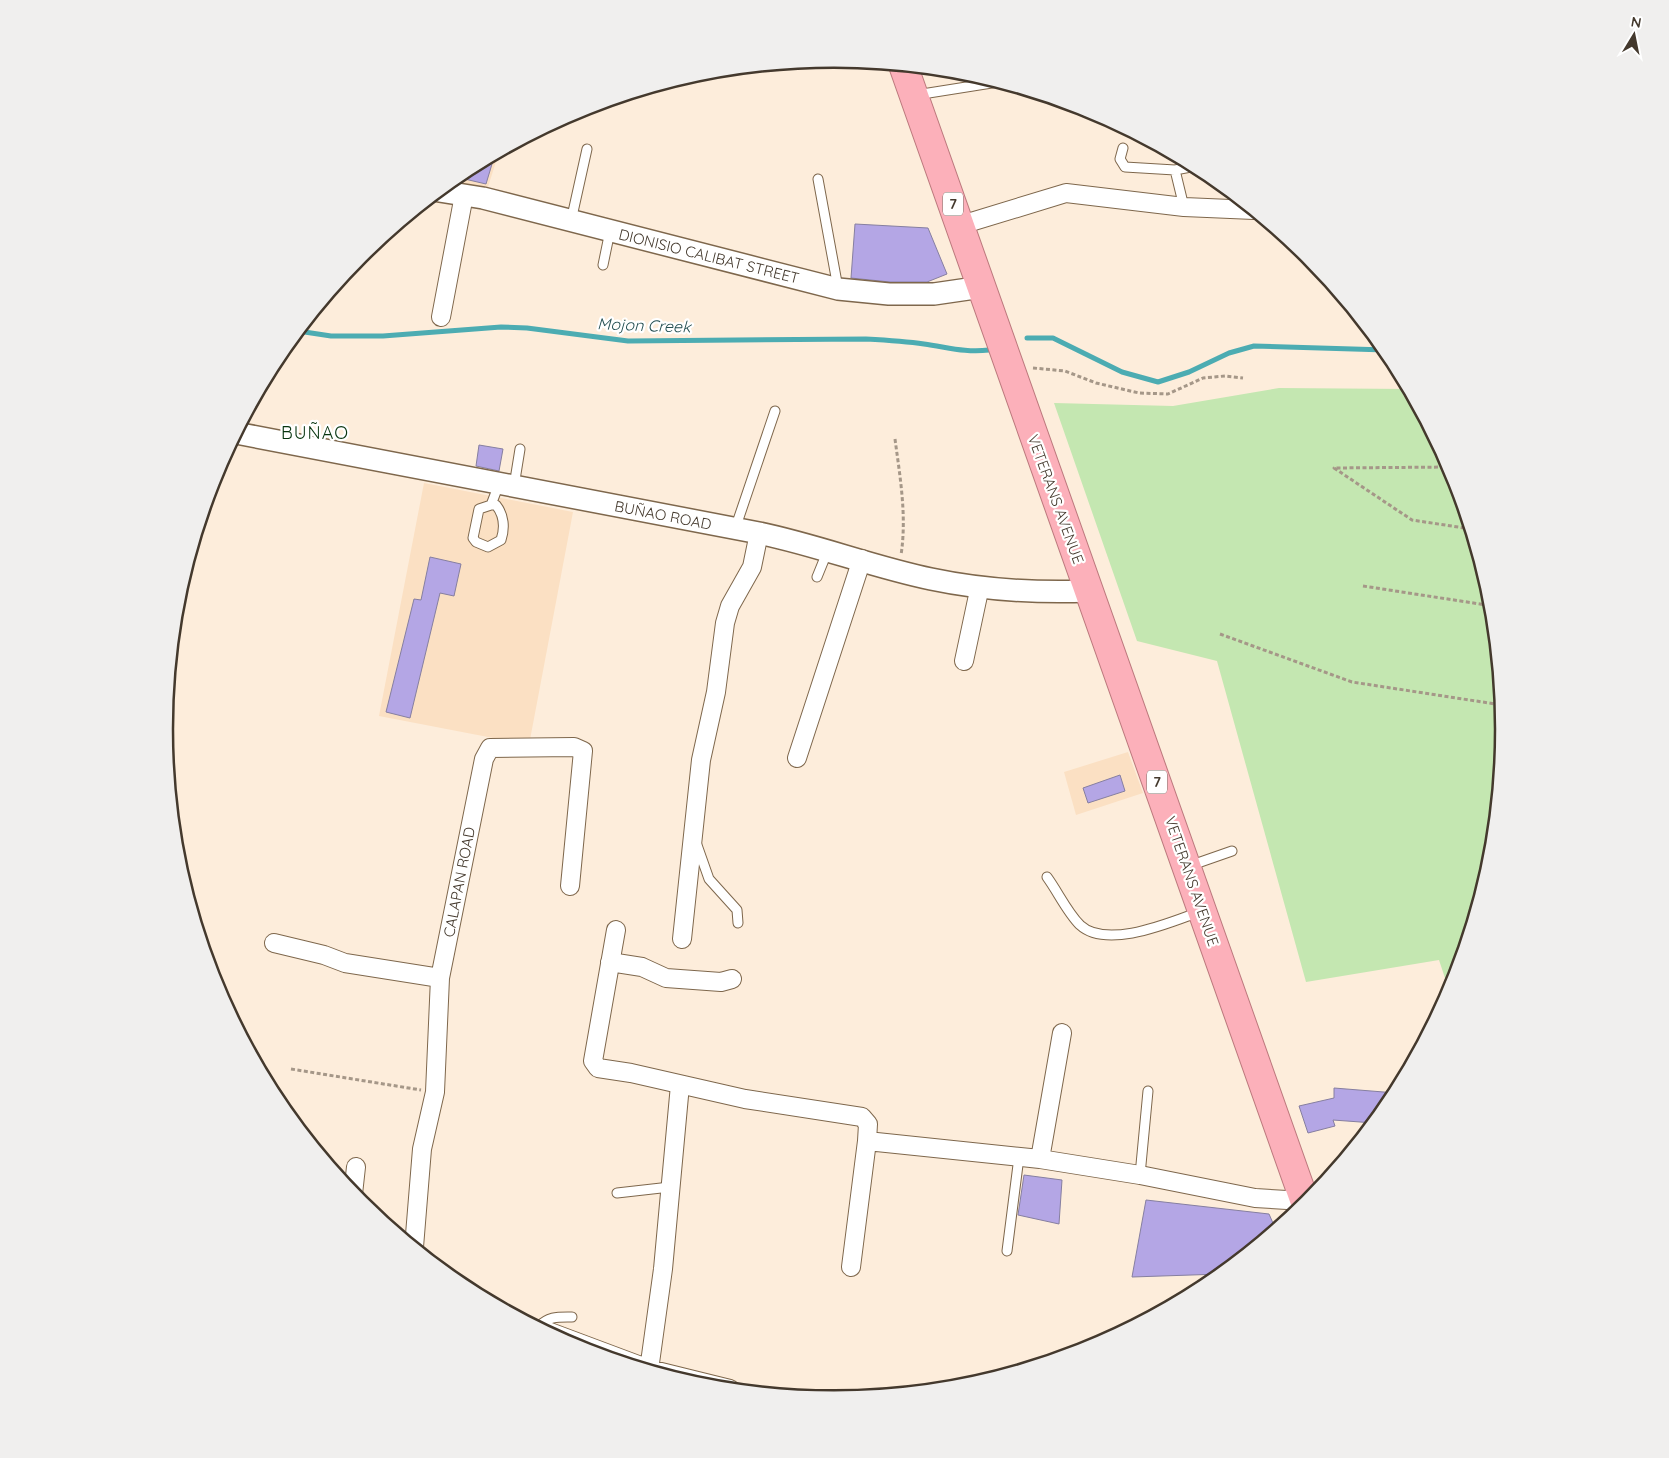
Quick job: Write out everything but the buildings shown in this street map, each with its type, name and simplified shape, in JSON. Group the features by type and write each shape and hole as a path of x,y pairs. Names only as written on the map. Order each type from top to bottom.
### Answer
{"highway":[{"name":"7","path":"905,72 961,225 1007,363"},
{"name":"VETERANS AVENUE","path":"1007,363 1090,591 1303,1196"}],"street":[{"name":"DIONISIO CALIBAT STREET","path":"448,192 571,221 838,289 889,294 934,294 982,287"},
{"path":"961,225 1066,193 1184,207 1244,210"},
{"path":"441,317 464,195"},
{"name":"BUÑAO ROAD","path":"242,434 759,533 931,579 1032,593 1090,591"},
{"path":"682,939 701,760 716,692 725,623 730,606 752,567 759,533"},
{"path":"797,758 862,559"},
{"path":"964,661 980,586"},
{"name":"CALAPAN ROAD","path":"415,1240 422,1149 435,1092 440,978 484,760 490,748 574,747 583,751 570,886"},
{"path":"616,930 594,1065 609,1071 631,1072 744,1099 862,1117 868,1124 851,1267"},
{"path":"274,943 324,955 345,963 440,978"},
{"path":"610,962 642,967 666,978 721,982 732,979"},
{"path":"1040,1159 1062,1033"},
{"path":"650,1364 663,1269 680,1085"},
{"path":"867,1141 1040,1159 1140,1175 1255,1198 1296,1202"},
{"path":"354,1183 356,1167"}],"lane":[{"path":"914,96 983,85"},
{"path":"1123,148 1120,159 1125,168 1175,170 1185,168"},
{"path":"571,221 587,149"},
{"path":"1175,170 1184,207"},
{"path":"818,180 838,289"},
{"path":"603,265 610,231"},
{"path":"735,529 775,411"},
{"path":"491,505 496,505 503,515 503,532 501,540 488,547 476,542 472,536 479,510 491,505 507,485 520,449"},
{"path":"817,577 828,550"},
{"path":"693,833 709,879 737,910 738,923"},
{"path":"1187,867 1232,850"},
{"path":"1047,877 1079,924 1092,931 1114,935 1142,932 1202,911"},
{"path":"1140,1175 1148,1091"},
{"path":"1007,1251 1019,1157"},
{"path":"617,1193 670,1187"},
{"path":"543,1322 553,1317 572,1317"}],"path":[{"path":"1007,363 1065,371 1096,383 1139,393 1168,394 1203,378 1243,378"},
{"path":"895,439 903,504 904,538 898,570"},
{"path":"1442,467 1334,468 1412,520 1464,528"},
{"path":"1362,586 1484,605"},
{"path":"1220,634 1352,682 1495,704"},
{"path":"290,1069 435,1092"}],"shaded area":[{"path":"496,161 488,187 462,183"},
{"path":"424,483 573,512 529,745 379,716"},
{"path":"1128,752 1143,793 1076,815 1064,772"}],"green space":[{"path":"1279,388 1402,389 1428,436 1461,516 1473,558 1483,600 1495,686 1495,772 1483,858 1461,942 1446,982 1439,960 1306,982 1217,661 1137,641 1054,403 1173,406"}],"waterway":[{"name":"Mojon Creek","path":"305,332 331,336 383,336 501,327 527,328 628,341 866,339 909,342 964,350 989,350"},
{"name":"Mojon Creek","path":"1027,338 1053,338 1122,372 1158,382 1189,372 1229,353 1254,346 1377,350"}],"district":[{"name":"BUÑAO","path":"315,432"}]}
